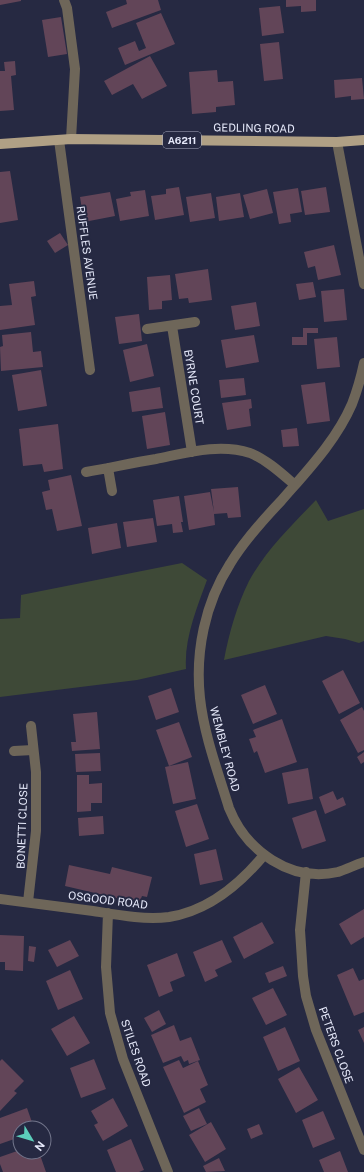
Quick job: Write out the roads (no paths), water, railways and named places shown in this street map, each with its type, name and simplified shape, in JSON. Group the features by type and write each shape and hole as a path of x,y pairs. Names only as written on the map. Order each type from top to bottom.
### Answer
{"main road":[{"name":"GEDLING ROAD","path":"0,144 71,139 337,142 364,140"}],"street":[{"path":"64,0 67,8 75,69 71,139"},
{"name":"RUFFLES AVENUE","path":"59,140 90,370"},
{"path":"337,142 364,284"},
{"path":"147,329 195,322"},
{"name":"BYRNE COURT","path":"172,326 192,452"},
{"name":"WEMBLEY ROAD","path":"364,363 362,381 352,404 330,444 241,547 229,565 212,601 206,620 199,653 200,698 204,721 229,808 241,832 264,855 290,870 323,874 338,872 364,862"},
{"path":"86,472 192,452 211,449 228,449 250,454 271,466 295,485"},
{"path":"108,468 112,491"},
{"name":"BONETTI CLOSE","path":"28,902 36,831 36,772 31,726"},
{"path":"14,751 33,750"},
{"name":"OSGOOD ROAD","path":"0,899 137,917 169,917 195,910 218,897 244,877 264,855"},
{"name":"PETERS CLOSE","path":"306,872 300,930 306,996 316,1030 364,1150"},
{"name":"STILES ROAD","path":"108,913 106,967 110,1013 123,1059 168,1172"}]}
